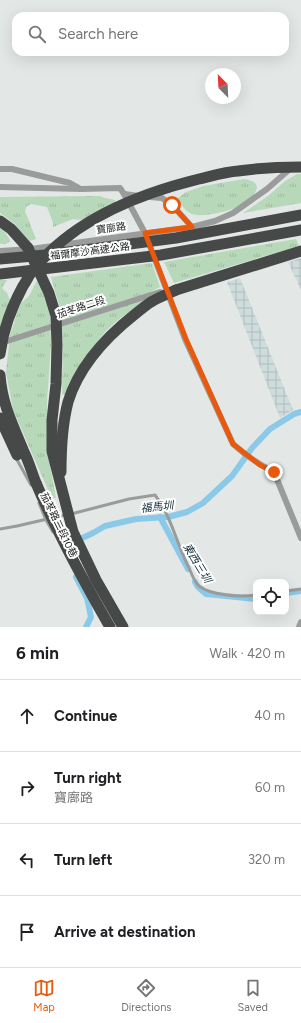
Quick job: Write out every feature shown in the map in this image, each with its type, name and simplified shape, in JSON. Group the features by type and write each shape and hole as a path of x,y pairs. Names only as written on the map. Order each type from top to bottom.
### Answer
{"highway":[{"path":"0,354 2,339 10,314 18,295 30,274 47,255 71,234 115,208 180,184 236,171 272,167 301,168"},
{"name":"福爾摩沙高速公路","path":"0,259 44,255 176,238 301,215"},
{"path":"0,221 11,229 28,248 49,293 56,316 56,384 52,420 52,450 73,532 96,580 122,627"},
{"name":"福爾摩沙高速公路","path":"0,274 161,255 301,230"},
{"path":"61,487 62,443 68,402 76,380 105,340 150,302 176,290 301,251"},
{"path":"0,375 4,400 9,418 24,452 34,486"},
{"path":"0,418 84,582 110,627"}],"street":[{"name":"寶廍路","path":"0,251 31,249 192,227 215,221 233,214 267,189 295,165 301,162"},
{"path":"0,169 12,169 70,183 81,188"},
{"path":"0,187 120,188 145,233 186,339 233,444 260,465 274,472 301,538"},
{"path":"124,194 162,198 172,205 192,227"},
{"name":"茄苳路二段","path":"0,343 167,290"},
{"path":"299,627 301,622"}],"lane":[{"name":"茄苳路二段10巷","path":"4,436 34,486"},
{"path":"0,529 154,495 165,511 183,556 198,585 210,592 228,595 253,595"},
{"name":"茄苳路二段10巷","path":"38,501 53,533"},
{"path":"289,591 301,589"}],"shaded area":[{"path":"301,258 301,290 288,262"},
{"path":"240,278 293,410 280,418 227,282"}],"green space":[{"path":"297,174 301,174 301,203 243,213 268,196 285,181"},
{"path":"244,179 252,181 256,184 256,192 248,200 237,207 215,214 192,214 184,208 178,198 186,192 203,186"},
{"path":"100,196 115,200 116,205 82,220 73,219 53,227 47,207 31,204 26,207 25,211 36,239 30,241 20,233 15,224 0,213 0,197"},
{"path":"0,227 3,229 10,242 0,244"},
{"path":"296,239 299,246 174,283 164,262"},
{"path":"152,263 160,287 145,295 147,300 131,310 107,330 90,352 65,395 62,394 63,344 61,312 51,277"},
{"path":"0,280 7,280 2,288 7,293 10,300 0,329"},
{"path":"37,281 45,292 50,313 51,345 47,402 48,454 56,498 52,499 13,410 6,372 10,335 20,304 29,296"}],"waterway":[{"name":"福馬圳","path":"67,551 68,547 78,540 105,526 136,519 168,517 187,512 203,503 232,476 252,448 270,429 294,414 301,412"},
{"name":"東西三圳","path":"160,517 188,569"},
{"name":"福馬圳","path":"76,577 87,598 91,617 86,627"},
{"name":"東西三圳","path":"195,582 206,594 253,599"},
{"name":"東西三圳","path":"289,593 301,591"}],"route":[{"path":"172,205 192,227 145,233 186,339 233,444 241,452 260,465 274,472"}]}
